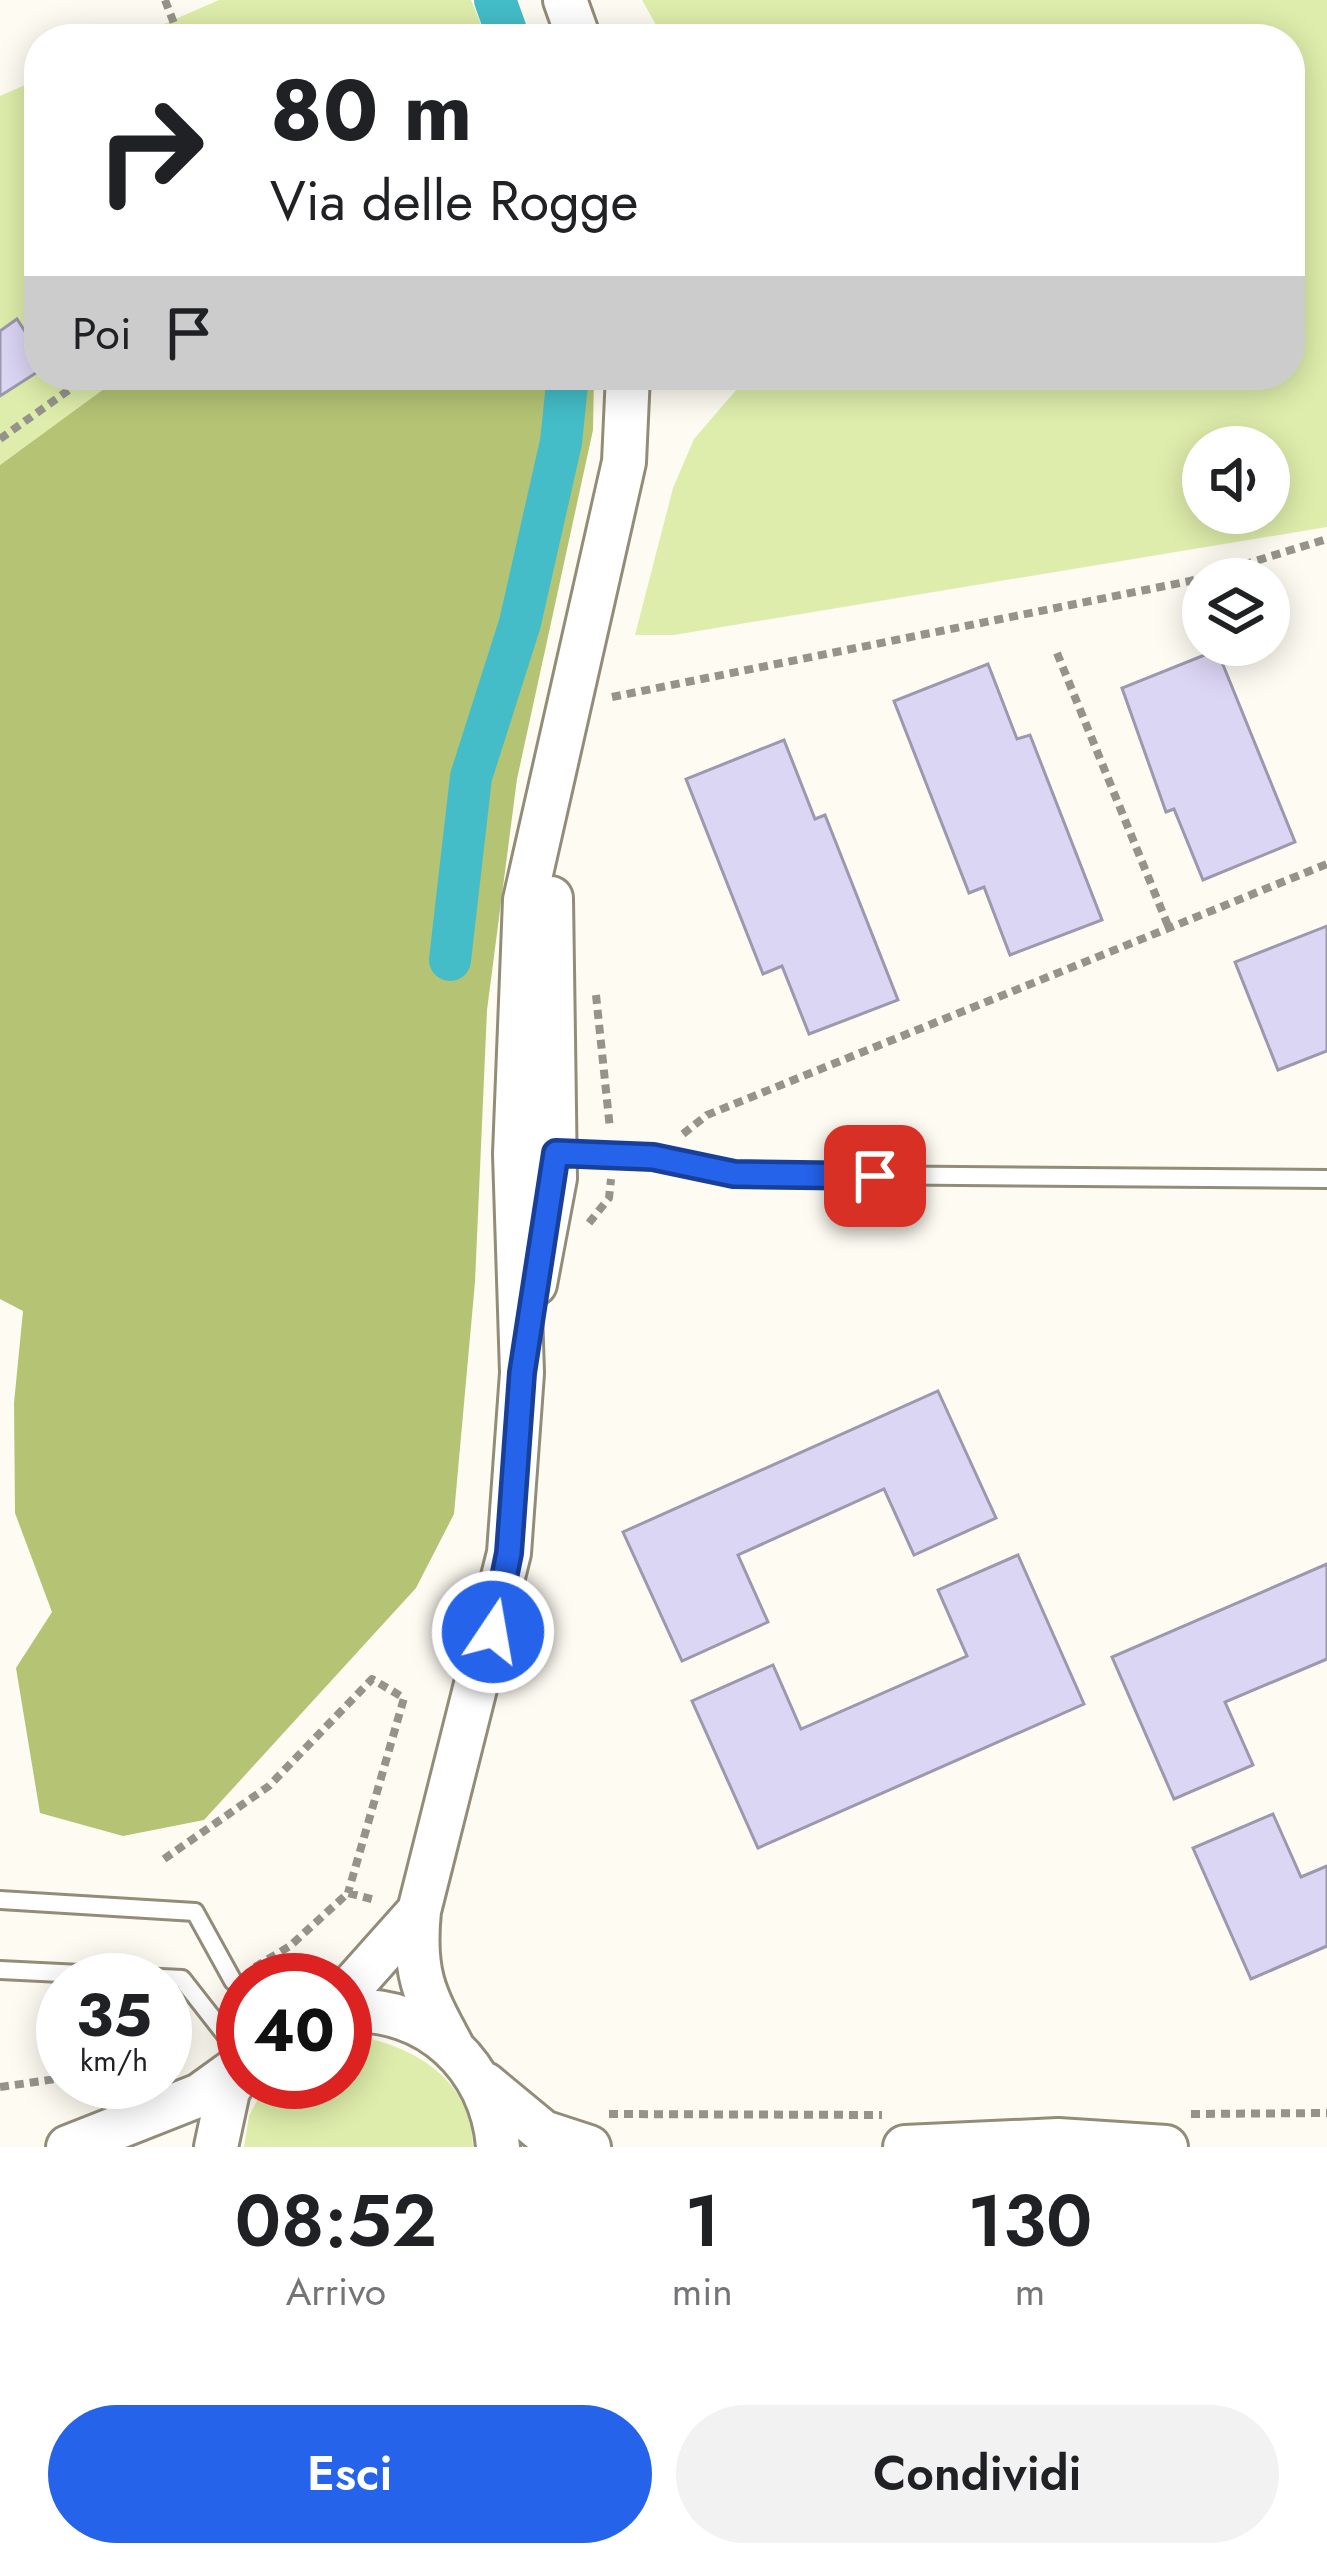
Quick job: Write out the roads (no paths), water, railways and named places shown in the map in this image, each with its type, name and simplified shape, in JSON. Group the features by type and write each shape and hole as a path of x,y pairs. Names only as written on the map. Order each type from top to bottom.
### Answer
{"street":[{"path":"592,2130 543,2132 480,2079 452,2046 416,1970 419,1911 509,1553 557,747 624,462 627,390"},
{"path":"372,1964 419,1911"},
{"path":"372,2014 405,2018 452,2046"},
{"path":"480,2079 496,2120 498,2147"},
{"path":"68,2147 200,2095 216,2083"},
{"path":"215,2147 224,2109"},
{"path":"898,2131 1166,2147"}],"lane":[{"path":"535,1153 653,1157 734,1174 1327,1179"},
{"path":"0,1900 195,1912 219,1953"},
{"path":"0,1970 182,1979 216,2020"}],"waterway":[{"path":"495,0 504,24"},
{"path":"450,960 471,777 520,623 561,442 566,390"}]}
